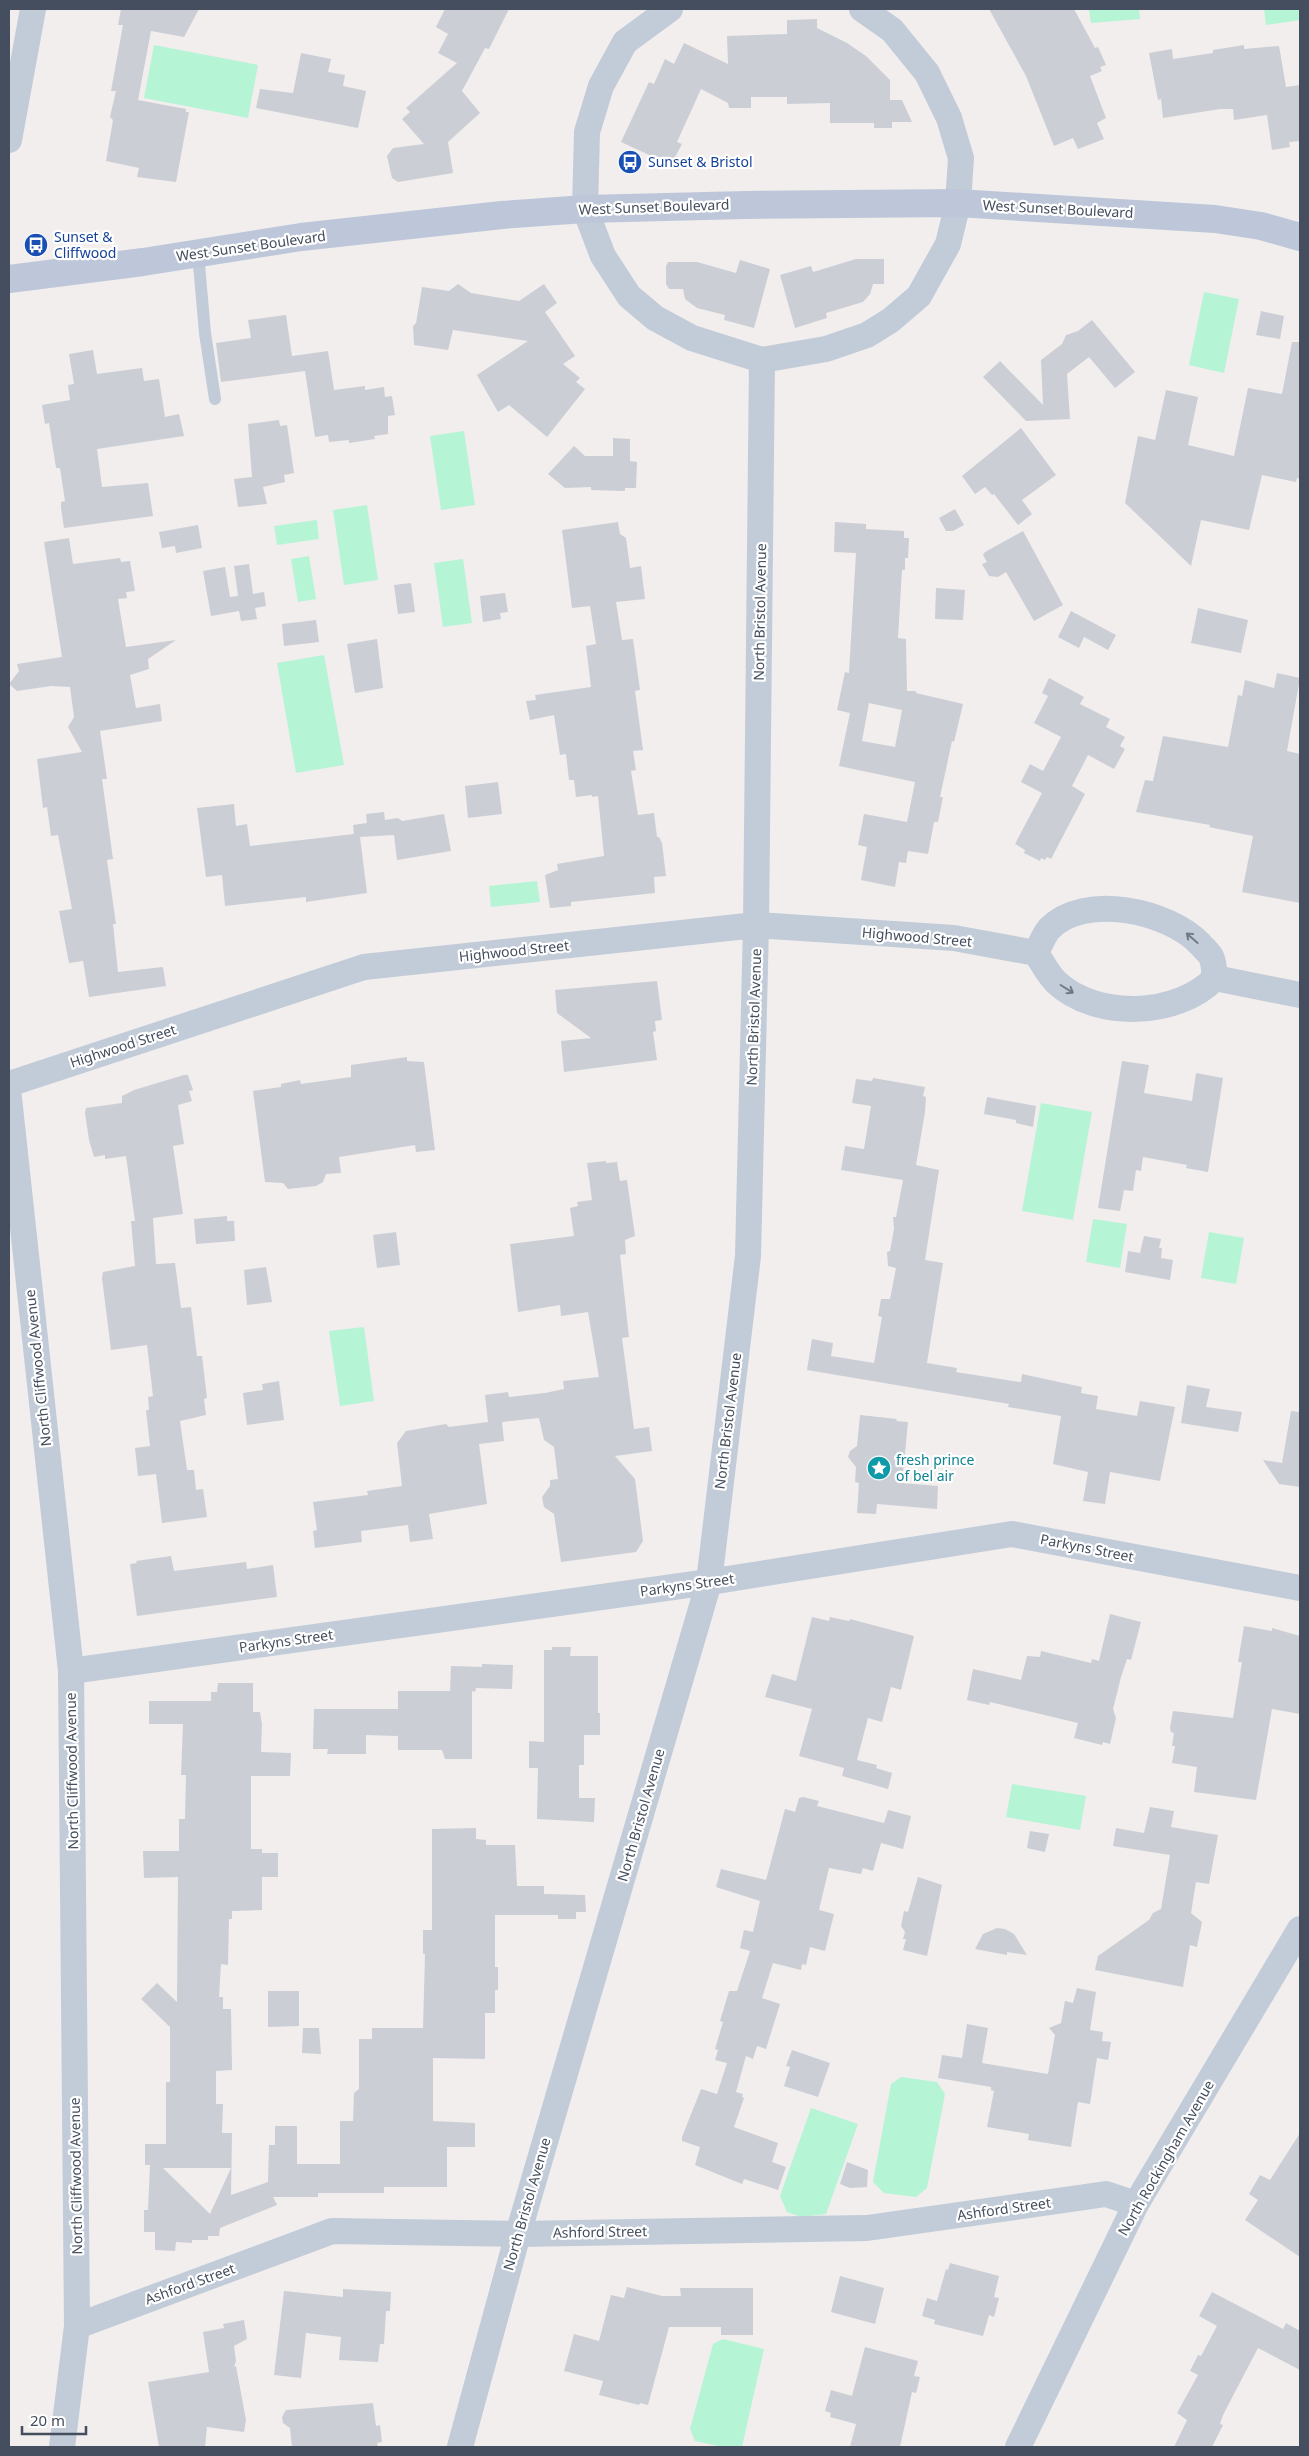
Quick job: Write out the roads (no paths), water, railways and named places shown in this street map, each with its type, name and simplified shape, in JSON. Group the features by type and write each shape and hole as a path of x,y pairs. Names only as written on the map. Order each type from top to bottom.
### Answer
{"main road":[{"name":"West Sunset Boulevard","path":"9,279 198,254 301,237 502,215 585,209 745,204 958,203 1215,219 1262,226 1300,237"}],"street":[{"path":"9,140 33,9"},
{"path":"670,9 626,42 601,86 588,132 585,209 602,256 629,296 655,318 692,338 762,360 826,349 867,335 891,320 919,296 936,269 948,244 958,203 961,158 949,118 927,73 892,30 862,9"},
{"name":"North Bristol Avenue","path":"460,2447 518,2234 710,1582 748,1256 756,925 762,360"},
{"path":"1098,908 1134,911 1166,920 1191,935 1212,957 1215,978 1203,991 1182,1001 1160,1008 1132,1009 1104,1006 1080,997 1056,982 1036,953 1049,929 1066,918 1098,908"},
{"name":"Highwood Street","path":"9,1084 364,967 756,925 954,938 1036,953"},
{"path":"1215,978 1300,995"},
{"name":"North Cliffwood Avenue","path":"9,1098 71,1671 77,2326 62,2447"},
{"name":"Parkyns Street","path":"71,1671 710,1582 1012,1534 1300,1588"},
{"name":"North Rockingham Avenue","path":"1018,2447 1136,2204 1300,1929"},
{"name":"Ashford Street","path":"77,2326 332,2231 518,2234 867,2228 1106,2194 1136,2204"}],"lane":[{"path":"198,254 204,332 215,399"}],"place":[{"name":"Sunset & Bristol","path":"630,162"},
{"name":"Sunset & Cliffwood","path":"36,245"},
{"name":"fresh prince of bel air","path":"879,1468"}]}
